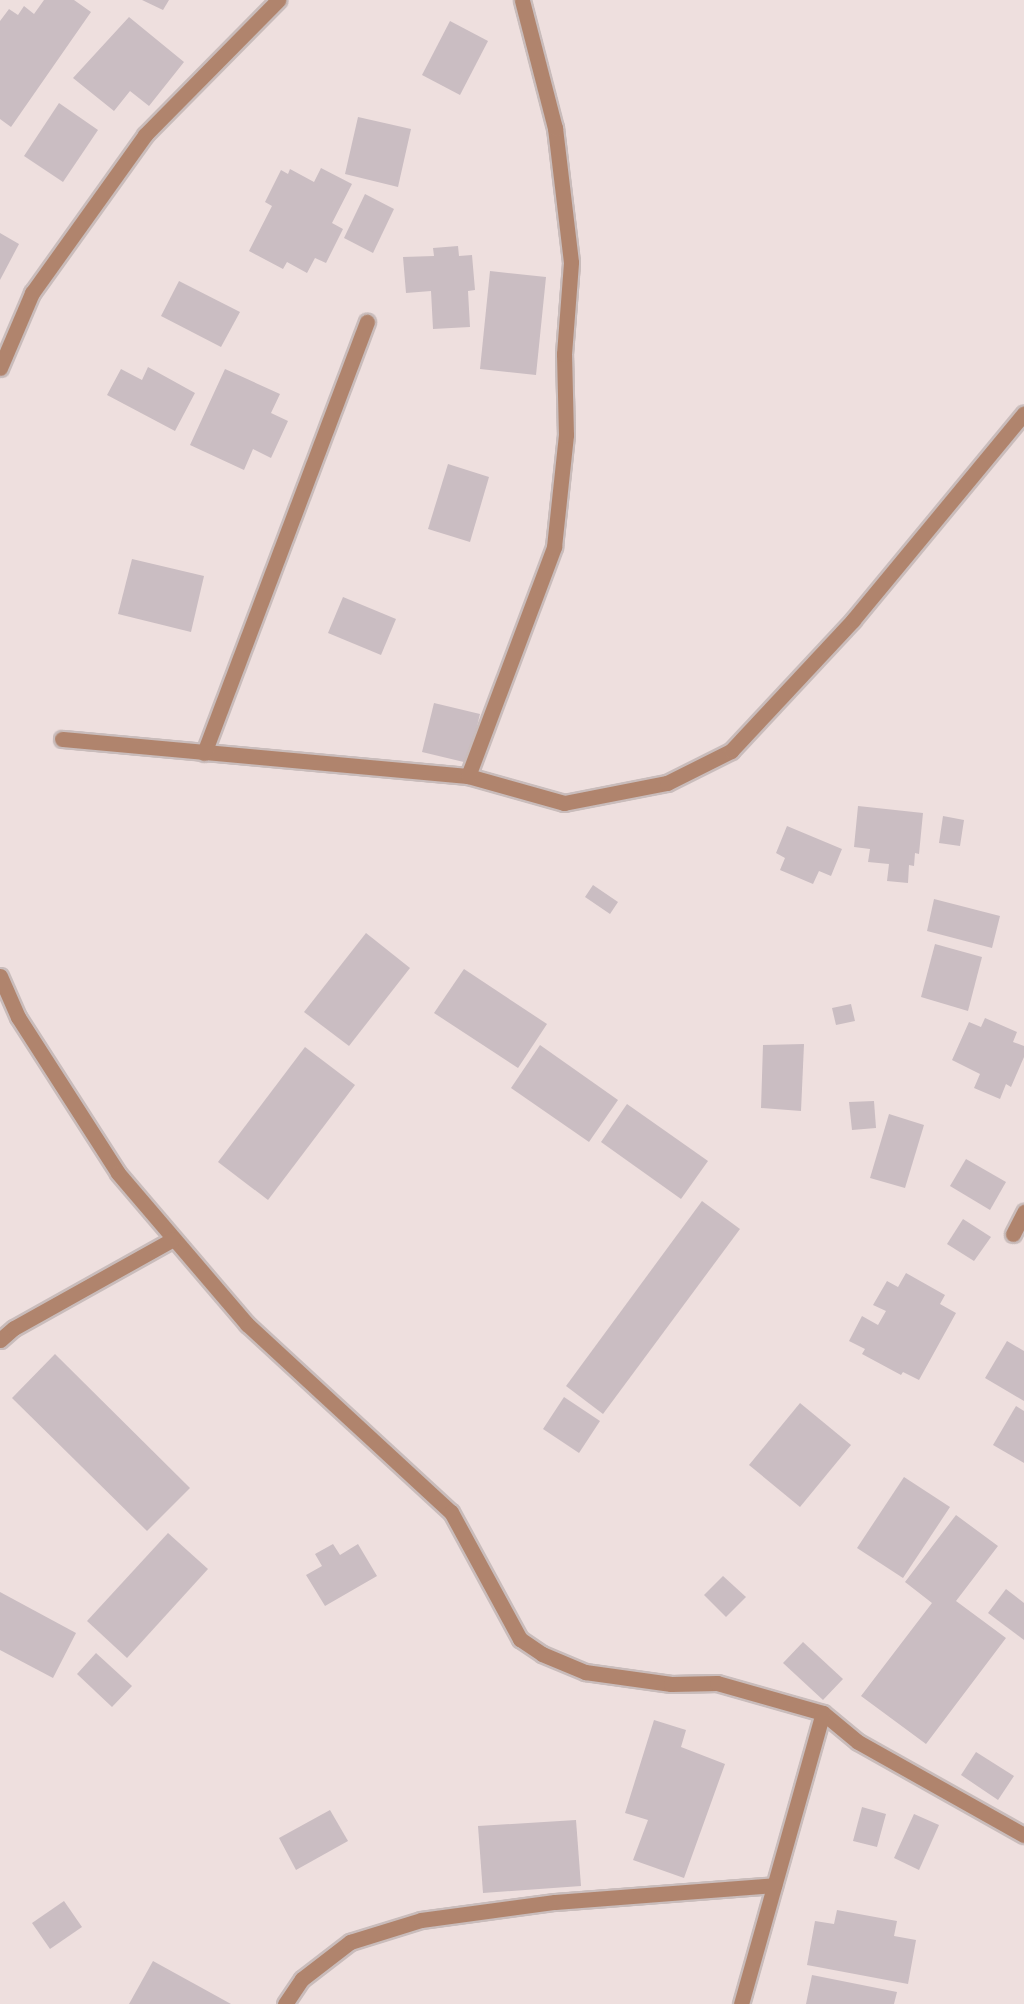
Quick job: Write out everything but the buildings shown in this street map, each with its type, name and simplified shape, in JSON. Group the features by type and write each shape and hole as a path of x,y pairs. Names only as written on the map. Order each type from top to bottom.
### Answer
{"street":[{"path":"0,368 32,293 145,135 278,0"},
{"path":"468,776 554,547 566,435 564,354 571,262 555,128 522,0"},
{"path":"204,753 367,322"},
{"path":"62,739 468,776 564,803 667,783 731,751 854,620 1024,413"},
{"path":"0,976 18,1017 118,1173 247,1324 451,1512 520,1639 542,1654 585,1672 671,1684 717,1683 823,1713 858,1742 1024,1836"},
{"path":"1013,1234 1024,1212"},
{"path":"0,1340 14,1328 173,1239"},
{"path":"741,2004 823,1713"},
{"path":"285,2004 302,1979 350,1942 421,1920 555,1902 774,1885"}]}
